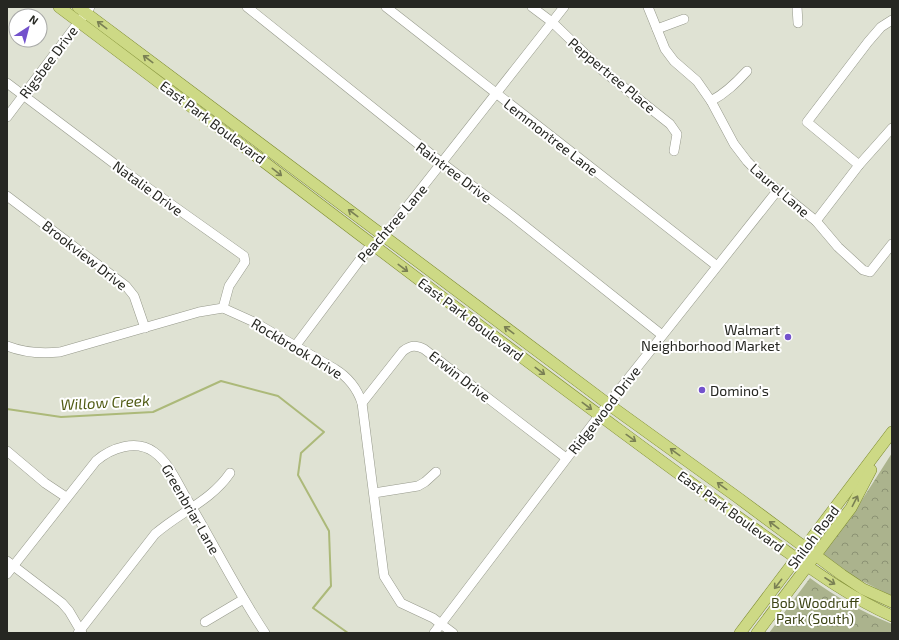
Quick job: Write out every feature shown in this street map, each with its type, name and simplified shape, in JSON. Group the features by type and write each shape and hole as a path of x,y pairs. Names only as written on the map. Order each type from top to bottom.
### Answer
{"main road":[{"name":"East Park Boulevard","path":"59,7 83,12 608,404 815,556 863,589 892,602"},
{"name":"East Park Boulevard","path":"83,12 206,116 371,245 600,415 798,559 855,597 892,616"},
{"name":"Shiloh Road","path":"740,633 806,549 889,436"},
{"name":"Shiloh Road","path":"757,633 851,508 889,436"}],"street":[{"name":"Raintree Drive","path":"247,7 442,163 511,215 662,335"},
{"name":"Lemmontree Lane","path":"386,7 495,94 717,266"},
{"name":"Peppertree Place","path":"532,7 552,22 602,70 670,124 677,134 674,151"},
{"name":"Peachtree Lane","path":"296,345 371,245 384,236 564,7"},
{"name":"Laurel Lane","path":"648,7 665,49 674,61 697,81 711,101 734,144 751,166 777,191 816,221 838,246 863,270 870,272 892,244"},
{"path":"797,7 798,23"},
{"name":"Rigsbee Drive","path":"7,117 83,12"},
{"path":"657,29 684,19"},
{"path":"859,165 807,122 868,42 881,27 892,20"},
{"path":"711,101 728,90 747,70"},
{"name":"Natalie Drive","path":"7,83 132,177 244,256 245,262 229,286 223,308"},
{"path":"816,221 859,165 892,128"},
{"name":"Ridgewood Drive","path":"434,633 566,458 777,191"},
{"name":"Brookview Drive","path":"7,196 126,286 134,296 145,328"},
{"path":"7,346 30,353 52,353 199,312 223,308"},
{"name":"Rockbrook Drive","path":"223,308 254,322 296,345 346,376 356,390 362,403 384,576 389,586 401,602 410,608 433,618 453,633"},
{"name":"Erwin Drive","path":"362,403 403,351 409,347 416,346 424,349 566,458"},
{"name":"Greenbriar Lane","path":"7,574 10,564 96,461 113,449 127,446 138,446 153,451 166,463 193,508 242,600 265,633"},
{"path":"7,451 45,483 66,497"},
{"path":"374,493 418,486 426,482 436,472"},
{"path":"10,564 62,603 69,611 80,632 155,534 168,522 193,508 210,496 230,473"},
{"path":"205,622 242,600"}],"green space":[{"path":"892,453 892,596 856,578 821,553 860,503"},
{"name":"Bob Woodruff Park (South)","path":"810,578 850,604 892,624 892,633 769,633"}],"waterway":[{"name":"Willow Creek","path":"7,409 61,417 153,412 221,381 278,396 324,432 301,453 298,475 329,531 331,586 313,608 348,633"}],"place":[{"name":"Walmart Neighborhood Market","path":"788,337"},
{"name":"Domino's","path":"702,390"}]}
